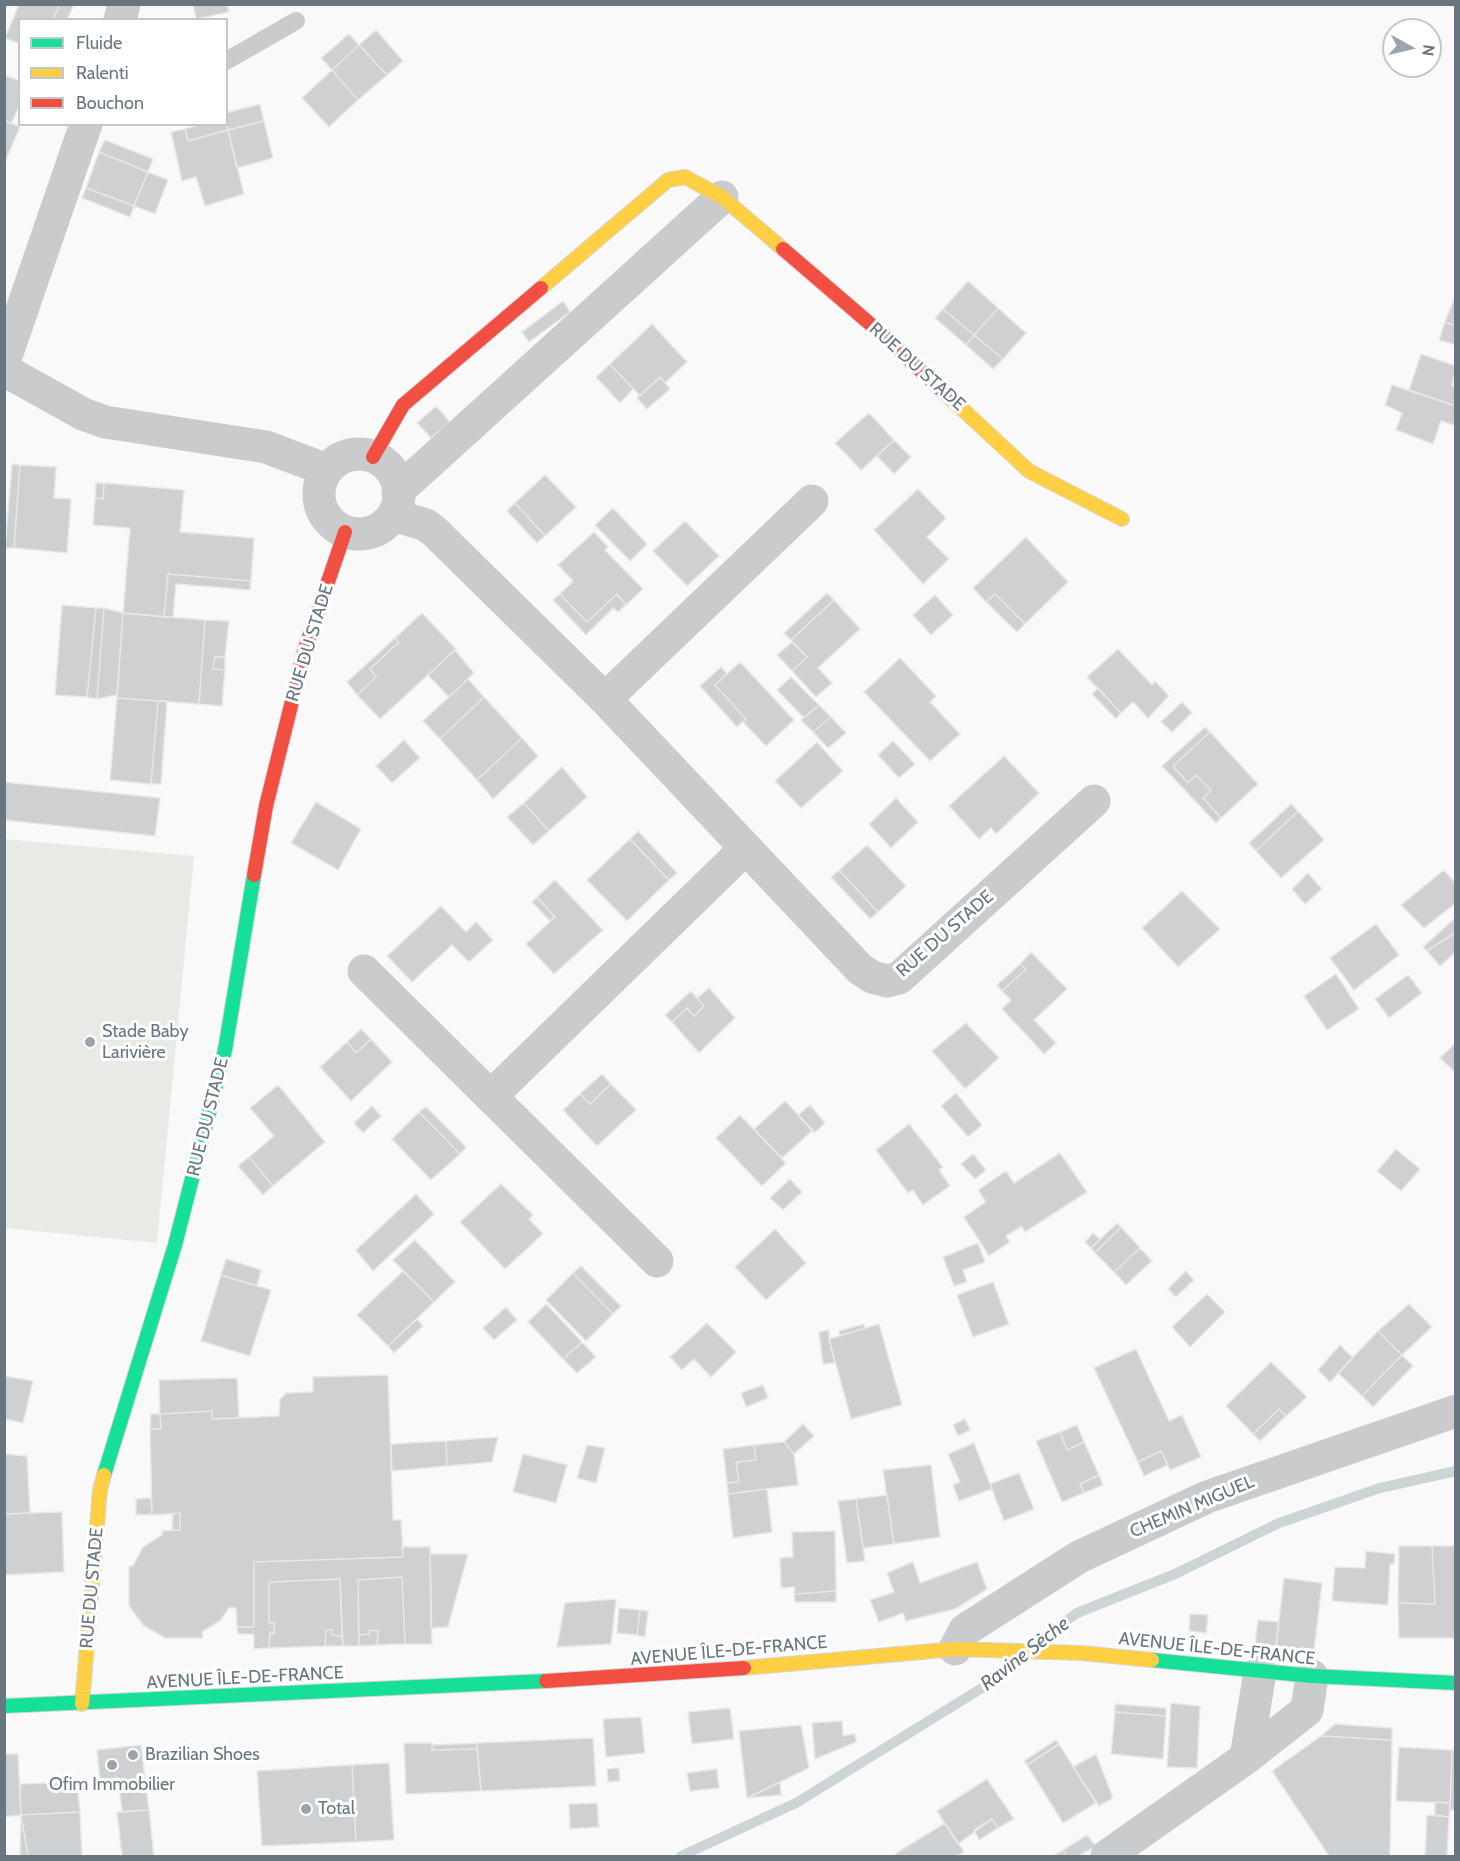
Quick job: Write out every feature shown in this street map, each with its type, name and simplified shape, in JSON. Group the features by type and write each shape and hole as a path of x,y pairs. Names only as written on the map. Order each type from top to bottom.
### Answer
{"street":[{"path":"4,362 85,126"},
{"name":"RUE DU STADE","path":"373,457 403,405 668,180 685,177 722,197 883,335 1029,471 1122,519"},
{"path":"396,503 390,471 373,457 361,454 336,461 327,470 319,493 320,506 326,517 345,532 372,532 383,526 396,503 722,197"},
{"path":"4,370 83,414 105,422 266,447 327,470"},
{"path":"605,699 812,501"},
{"name":"RUE DU STADE","path":"396,503 434,531 605,699 860,969 872,977 887,981 899,978 1094,801"},
{"name":"RUE DU STADE","path":"82,1704 100,1490 175,1245 220,1073 266,806 305,649 345,532"},
{"path":"491,1096 745,849"},
{"path":"364,971 657,1261"},
{"name":"CHEMIN MIGUEL","path":"955,1649 965,1630 1079,1557 1207,1497 1455,1411"},
{"name":"AVENUE ÎLE-DE-FRANCE","path":"4,1706 669,1675 955,1649 1081,1653 1260,1672 1455,1683"},
{"path":"1246,1758 1260,1672"},
{"path":"1107,1857 1246,1758 1307,1710 1312,1676"}],"lane":[{"path":"228,61 296,21"}],"shaded area":[{"name":"Stade Baby Larivière","path":"4,839 194,856 157,1243 5,1228"}],"building":[{"path":"19,4 60,4 54,18 18,18 18,43 5,38"},
{"path":"60,4 74,4 68,18 54,18"},
{"path":"193,4 227,4 229,12 196,18"},
{"path":"376,30 403,61 387,75 359,45"},
{"path":"349,34 359,45 332,70 321,58"},
{"path":"359,45 387,75 358,100 332,70"},
{"path":"332,70 358,100 329,127 302,98"},
{"path":"4,75 18,80 18,108 11,124 4,120"},
{"path":"260,104 264,121 228,130 228,112"},
{"path":"4,120 20,127 5,162 4,161"},
{"path":"264,121 273,158 237,168 228,130"},
{"path":"195,126 227,126 228,130 188,141 185,129"},
{"path":"185,129 188,141 228,130 244,194 205,206 196,177 182,181 171,132"},
{"path":"105,140 153,159 148,172 99,152"},
{"path":"99,152 148,172 134,206 86,188"},
{"path":"148,172 168,180 155,214 134,206"},
{"path":"86,188 134,206 130,217 82,198"},
{"path":"968,281 998,308 974,335 943,309"},
{"path":"1456,294 1456,326 1445,322"},
{"path":"563,301 570,312 529,342 522,332"},
{"path":"998,308 1026,333 1003,359 974,335"},
{"path":"943,309 974,335 966,345 935,318"},
{"path":"1445,322 1456,326 1456,345 1439,340"},
{"path":"652,324 687,362 665,383 660,377 640,396 610,364"},
{"path":"974,335 1003,359 993,369 966,345"},
{"path":"1421,354 1456,366 1452,386 1456,387 1456,406 1409,390"},
{"path":"610,364 633,389 620,403 596,377"},
{"path":"660,377 670,389 647,409 637,398"},
{"path":"1392,385 1456,406 1456,426 1441,421 1433,444 1396,430 1402,413 1385,405"},
{"path":"436,406 450,422 431,438 417,423"},
{"path":"869,413 894,440 861,470 835,443"},
{"path":"894,440 911,457 894,474 877,456"},
{"path":"12,464 20,465 14,548 5,548"},
{"path":"20,465 56,467 54,498 71,499 67,553 14,548"},
{"path":"545,475 576,507 545,536 515,503"},
{"path":"96,483 104,483 103,499 95,498"},
{"path":"104,483 184,490 180,532 254,538 251,581 168,574 164,617 123,613 130,528 93,525 95,498 103,499"},
{"path":"918,489 946,518 927,537 949,559 923,584 874,530"},
{"path":"515,503 545,536 537,543 507,511"},
{"path":"613,508 647,544 630,561 595,525"},
{"path":"685,521 719,556 687,586 653,551"},
{"path":"594,532 608,547 605,550 643,589 626,605 617,594 587,622 560,594 573,581 558,565"},
{"path":"1026,537 1068,582 1025,624 995,594 986,602 973,588"},
{"path":"168,574 251,581 250,590 176,584 173,617 164,617"},
{"path":"827,593 834,600 791,640 784,633"},
{"path":"560,594 587,622 617,594 626,605 618,612 613,608 586,635 553,600"},
{"path":"995,594 1025,624 1017,632 986,602"},
{"path":"935,595 953,615 931,635 913,615"},
{"path":"834,600 860,629 818,668 832,683 816,697 792,671 807,657 791,640"},
{"path":"62,605 96,608 87,697 55,695"},
{"path":"96,608 104,608 97,699 87,697"},
{"path":"104,608 123,613 117,695 97,699"},
{"path":"123,613 205,620 199,704 117,698"},
{"path":"422,613 456,649 380,719 357,695 376,677 370,669 399,642 395,638"},
{"path":"205,620 229,621 225,657 215,657 213,669 225,670 222,706 199,704"},
{"path":"395,638 399,642 370,669 376,677 357,695 347,682"},
{"path":"792,642 807,657 792,671 777,655"},
{"path":"1118,649 1152,685 1155,681 1169,696 1148,718 1133,702 1121,713 1087,677"},
{"path":"455,650 474,673 449,697 428,675"},
{"path":"215,657 225,657 225,670 213,669"},
{"path":"900,658 936,696 930,702 960,734 930,761 864,692"},
{"path":"740,662 794,720 766,746 743,722 746,719 715,685"},
{"path":"721,667 727,674 715,685 746,719 737,727 700,686"},
{"path":"791,677 819,705 804,718 777,690"},
{"path":"468,679 484,697 440,739 423,721"},
{"path":"1098,688 1121,713 1116,719 1092,694"},
{"path":"484,697 522,738 477,780 440,739"},
{"path":"117,698 158,701 151,784 110,780"},
{"path":"158,701 167,701 161,784 151,784"},
{"path":"1182,702 1192,713 1172,732 1161,722"},
{"path":"819,705 831,717 813,732 801,720"},
{"path":"831,717 846,733 828,748 813,732"},
{"path":"1205,727 1210,732 1173,766 1188,783 1196,775 1211,790 1203,798 1221,818 1216,823 1162,766"},
{"path":"1210,732 1258,784 1221,818 1203,798 1211,790 1196,775 1188,783 1173,766"},
{"path":"522,738 538,756 493,799 477,780"},
{"path":"404,740 420,758 392,783 376,766"},
{"path":"893,741 915,764 899,778 878,755"},
{"path":"817,742 843,771 801,808 775,781"},
{"path":"1004,756 1039,793 996,834 991,828 979,839 949,806"},
{"path":"562,767 587,797 549,831 524,803"},
{"path":"4,782 160,798 155,836 4,820"},
{"path":"896,798 918,822 891,848 869,824"},
{"path":"316,802 361,829 338,870 291,843"},
{"path":"524,803 549,831 533,845 507,817"},
{"path":"1291,804 1298,811 1256,851 1249,843"},
{"path":"1298,811 1324,840 1281,878 1256,851"},
{"path":"638,831 677,873 669,880 630,839"},
{"path":"630,839 669,880 627,921 587,880"},
{"path":"867,845 906,886 878,912 839,870"},
{"path":"839,870 878,912 870,919 831,877"},
{"path":"1444,870 1456,884 1456,903 1424,928 1401,905"},
{"path":"1308,873 1322,889 1305,904 1292,889"},
{"path":"555,880 603,930 554,974 526,944 555,917 537,897"},
{"path":"1182,891 1220,929 1178,967 1142,928"},
{"path":"537,897 555,917 550,921 532,902"},
{"path":"441,906 466,932 476,922 493,940 469,962 452,945 412,982 387,956"},
{"path":"1456,917 1456,932 1427,951 1423,947"},
{"path":"1376,924 1399,955 1354,990 1330,958"},
{"path":"1456,932 1456,952 1440,966 1427,951"},
{"path":"1031,952 1067,989 1034,1020 1056,1043 1044,1054 1002,1009 1011,1000 1002,991 1026,969 1020,964"},
{"path":"1020,964 1026,969 1002,991 997,985"},
{"path":"1336,974 1359,1009 1327,1030 1304,996"},
{"path":"1408,975 1422,993 1389,1018 1375,999"},
{"path":"709,988 735,1018 699,1053 672,1022 687,1008 694,1016 704,1006 697,998"},
{"path":"691,991 704,1006 694,1016 687,1008 672,1022 665,1015"},
{"path":"966,1023 999,1058 965,1089 932,1051"},
{"path":"361,1029 371,1039 356,1053 347,1042"},
{"path":"371,1039 392,1062 351,1101 320,1067 347,1042 356,1053"},
{"path":"1456,1042 1456,1073 1440,1058"},
{"path":"602,1074 611,1084 590,1104 580,1094"},
{"path":"611,1084 636,1110 597,1146 563,1110 580,1094 590,1104"},
{"path":"278,1085 325,1142 273,1186 249,1157 274,1136 250,1108"},
{"path":"956,1093 982,1125 968,1137 941,1106"},
{"path":"785,1101 813,1130 782,1158 754,1129"},
{"path":"810,1105 825,1123 814,1133 798,1115"},
{"path":"372,1106 381,1116 363,1133 354,1123"},
{"path":"426,1107 466,1147 460,1154 419,1112"},
{"path":"419,1112 460,1154 431,1180 392,1139"},
{"path":"740,1115 786,1163 762,1186 716,1138"},
{"path":"909,1124 943,1167 939,1170 950,1186 923,1205 913,1190 908,1193 876,1150"},
{"path":"1396,1149 1420,1169 1401,1191 1377,1171"},
{"path":"1060,1153 1087,1192 1025,1232 1022,1226 1006,1236 1010,1242 989,1256 964,1217 986,1202 978,1190 1006,1171 1014,1183"},
{"path":"973,1154 986,1170 975,1179 961,1164"},
{"path":"249,1157 273,1186 263,1195 238,1166"},
{"path":"790,1179 802,1192 783,1210 770,1198"},
{"path":"501,1184 533,1215 529,1219 543,1234 505,1269 460,1222"},
{"path":"416,1194 434,1214 373,1271 356,1250"},
{"path":"1117,1223 1121,1227 1095,1253 1091,1248"},
{"path":"1121,1227 1140,1248 1114,1272 1095,1253"},
{"path":"775,1229 806,1263 766,1300 735,1267"},
{"path":"1093,1233 1100,1239 1091,1248 1085,1242"},
{"path":"415,1240 455,1282 434,1302 393,1260"},
{"path":"978,1243 985,1262 963,1270 967,1282 954,1286 943,1257"},
{"path":"1140,1248 1152,1261 1126,1285 1114,1272"},
{"path":"226,1259 261,1270 257,1286 221,1275"},
{"path":"581,1266 621,1306 613,1314 573,1273"},
{"path":"403,1271 434,1302 388,1346 357,1315"},
{"path":"1186,1271 1194,1280 1176,1297 1168,1289"},
{"path":"573,1273 613,1314 586,1341 546,1300"},
{"path":"221,1275 271,1290 250,1356 201,1341"},
{"path":"993,1282 1009,1324 973,1337 957,1295"},
{"path":"1207,1294 1225,1312 1190,1347 1172,1327"},
{"path":"546,1304 582,1342 563,1359 528,1322"},
{"path":"1409,1304 1432,1327 1402,1355 1378,1331"},
{"path":"506,1307 517,1320 494,1340 483,1328"},
{"path":"417,1319 423,1326 394,1353 388,1346"},
{"path":"707,1323 736,1352 711,1377 694,1359 682,1370 670,1357"},
{"path":"864,1324 865,1328 840,1336 839,1331"},
{"path":"879,1324 902,1405 851,1419 829,1339"},
{"path":"829,1330 835,1363 823,1364 819,1332"},
{"path":"1378,1331 1402,1355 1362,1396 1338,1373"},
{"path":"582,1342 596,1357 577,1373 563,1359"},
{"path":"1340,1345 1353,1358 1330,1382 1318,1370"},
{"path":"1136,1349 1169,1421 1182,1415 1201,1457 1170,1470 1161,1451 1138,1462 1094,1368"},
{"path":"1402,1355 1413,1366 1373,1407 1362,1396"},
{"path":"1271,1362 1307,1397 1286,1416 1279,1409 1253,1434 1226,1406"},
{"path":"388,1375 393,1520 401,1520 403,1557 254,1562 254,1627 237,1627 236,1608 229,1608 221,1620 202,1632 203,1638 165,1638 143,1625 129,1606 129,1566 133,1566 143,1547 162,1535 162,1531 180,1530 180,1513 152,1515 150,1429 161,1429 160,1414 212,1411 212,1419 279,1416 280,1399 286,1393 313,1392 313,1377"},
{"path":"4,1376 33,1381 23,1423 4,1419"},
{"path":"237,1378 239,1418 212,1419 212,1411 160,1414 159,1380"},
{"path":"763,1385 768,1398 746,1407 741,1393"},
{"path":"1279,1409 1286,1416 1260,1441 1253,1434"},
{"path":"151,1414 160,1414 161,1429 150,1429"},
{"path":"965,1419 970,1430 958,1436 953,1425"},
{"path":"803,1424 814,1436 794,1454 784,1442"},
{"path":"1077,1425 1084,1442 1067,1450 1060,1432"},
{"path":"1060,1432 1067,1450 1084,1442 1099,1475 1080,1484 1084,1493 1062,1502 1036,1441"},
{"path":"498,1437 492,1462 447,1466 446,1441"},
{"path":"446,1441 447,1466 392,1471 391,1444"},
{"path":"784,1442 794,1454 798,1485 728,1494 727,1483 739,1482 736,1462 756,1460 754,1445"},
{"path":"974,1443 992,1489 959,1501 953,1485 960,1482 948,1454"},
{"path":"587,1445 605,1448 596,1483 577,1478"},
{"path":"754,1445 756,1460 736,1462 739,1482 727,1483 723,1449"},
{"path":"1161,1451 1168,1465 1144,1476 1138,1462"},
{"path":"4,1454 27,1456 30,1513 4,1514"},
{"path":"523,1454 567,1465 556,1503 513,1492"},
{"path":"931,1465 940,1537 894,1544 883,1470"},
{"path":"1019,1473 1034,1509 1004,1521 990,1484"},
{"path":"1099,1475 1103,1485 1084,1493 1080,1484"},
{"path":"767,1489 772,1532 733,1538 728,1494"},
{"path":"887,1495 894,1544 863,1548 856,1499"},
{"path":"151,1498 152,1515 136,1515 136,1499"},
{"path":"856,1499 865,1561 847,1563 838,1501"},
{"path":"62,1512 64,1572 4,1575 4,1514"},
{"path":"180,1513 180,1530 172,1530 173,1514"},
{"path":"835,1531 836,1591 794,1594 795,1587 781,1588 780,1558 793,1557 792,1532"},
{"path":"1399,1546 1432,1546 1435,1604 1398,1603"},
{"path":"1432,1546 1456,1546 1456,1638 1399,1638 1398,1603 1435,1604"},
{"path":"402,1547 430,1547 432,1644 405,1644 402,1577 358,1580 359,1646 343,1646 340,1579 269,1582 269,1623 274,1623 274,1634 270,1632 269,1648 254,1649 254,1634 238,1634 237,1627 254,1627 254,1562 403,1557"},
{"path":"1366,1551 1395,1554 1394,1564 1390,1564 1388,1605 1332,1601 1335,1567 1365,1568"},
{"path":"430,1554 468,1554 448,1627 431,1628"},
{"path":"913,1562 920,1583 977,1562 987,1589 955,1609 906,1621 903,1613 879,1622 870,1600 894,1592 887,1573"},
{"path":"402,1577 405,1644 377,1645 378,1631 370,1630 369,1634 359,1635 358,1580"},
{"path":"1284,1578 1322,1583 1314,1651 1276,1646"},
{"path":"340,1579 342,1636 332,1635 332,1630 326,1630 325,1646 269,1648 270,1632 274,1634 274,1623 269,1623 269,1582"},
{"path":"836,1591 836,1602 795,1602 794,1594"},
{"path":"616,1599 611,1644 557,1647 565,1603"},
{"path":"619,1608 640,1610 637,1635 617,1633"},
{"path":"640,1610 648,1611 645,1637 637,1635"},
{"path":"1190,1614 1208,1615 1206,1633 1189,1631"},
{"path":"1258,1620 1279,1622 1276,1646 1255,1644"},
{"path":"326,1630 332,1630 332,1635 342,1636 343,1646 325,1646"},
{"path":"370,1630 378,1631 377,1645 359,1646 359,1635 369,1634"},
{"path":"1171,1703 1200,1706 1197,1768 1167,1767"},
{"path":"1115,1704 1166,1708 1166,1716 1115,1712"},
{"path":"730,1708 734,1739 692,1744 688,1712"},
{"path":"1115,1712 1166,1716 1163,1759 1111,1754"},
{"path":"641,1717 645,1753 606,1757 603,1719"},
{"path":"842,1721 843,1736 855,1734 856,1742 815,1759 812,1723"},
{"path":"1335,1724 1392,1728 1392,1740 1321,1736"},
{"path":"801,1725 809,1768 747,1798 739,1731"},
{"path":"1321,1736 1392,1740 1390,1856 1329,1856 1272,1771"},
{"path":"593,1738 596,1786 481,1791 477,1743"},
{"path":"1056,1740 1059,1744 1027,1765 1024,1761"},
{"path":"404,1743 432,1743 432,1750 477,1749 481,1791 406,1794"},
{"path":"477,1743 477,1749 432,1750 432,1745"},
{"path":"1059,1744 1096,1803 1063,1823 1027,1765"},
{"path":"141,1745 149,1810 122,1812 118,1778 100,1780 97,1750"},
{"path":"1399,1747 1452,1750 1450,1803 1396,1801"},
{"path":"1452,1750 1456,1750 1456,1810 1450,1810"},
{"path":"4,1754 18,1754 21,1815 4,1817"},
{"path":"1096,1754 1113,1798 1099,1806 1073,1767"},
{"path":"389,1763 394,1840 356,1842 352,1765"},
{"path":"352,1765 356,1842 262,1846 257,1771"},
{"path":"619,1768 620,1781 608,1782 607,1769"},
{"path":"717,1769 719,1788 690,1791 687,1773"},
{"path":"987,1779 1014,1819 998,1828 992,1819 958,1844 937,1811"},
{"path":"77,1782 80,1812 21,1815 20,1784"},
{"path":"780,1782 781,1795 747,1798"},
{"path":"1435,1802 1450,1803 1449,1817 1435,1815"},
{"path":"597,1803 599,1827 570,1829 569,1804"},
{"path":"149,1810 154,1856 122,1856 117,1812"},
{"path":"80,1812 82,1856 28,1856 21,1815"},
{"path":"21,1815 28,1856 20,1856"},
{"path":"1427,1815 1449,1817 1447,1856 1425,1856"},
{"path":"992,1819 998,1828 979,1840 974,1830"},
{"path":"945,1823 964,1852 956,1856 897,1856 895,1854"},
{"path":"1087,1835 1096,1846 1079,1856 1067,1856 1063,1850"},
{"path":"1063,1850 1067,1856 1053,1856"}],"waterway":[{"name":"Ravine Sèche","path":"1034,1644 1077,1613 1175,1574 1279,1523 1380,1488 1456,1471"},
{"name":"Ravine Sèche","path":"681,1856 796,1803 1003,1675 1018,1657"}],"traffic: fast":[{"path":"104,1475 175,1245 225,1050 254,875"},
{"path":"1152,1660 1312,1676 1456,1683"},
{"path":"4,1706 546,1681"}],"traffic: slow":[{"path":"541,288 668,180 685,177 722,197 783,249"},
{"path":"948,396 1029,471 1122,519"},
{"path":"82,1704 100,1490 104,1475"},
{"path":"744,1668 955,1649 1081,1653 1152,1660"}],"traffic: jam":[{"path":"783,249 883,335 948,396"},
{"path":"373,457 403,405 541,288"},
{"path":"254,875 266,806 305,649 345,532"},
{"path":"546,1681 744,1668"}],"place":[{"name":"Stade Baby Larivière","path":"90,1042"},
{"name":"Brazilian Shoes","path":"133,1755"},
{"name":"Ofim Immobilier","path":"112,1765"},
{"name":"Total","path":"306,1809"}]}
